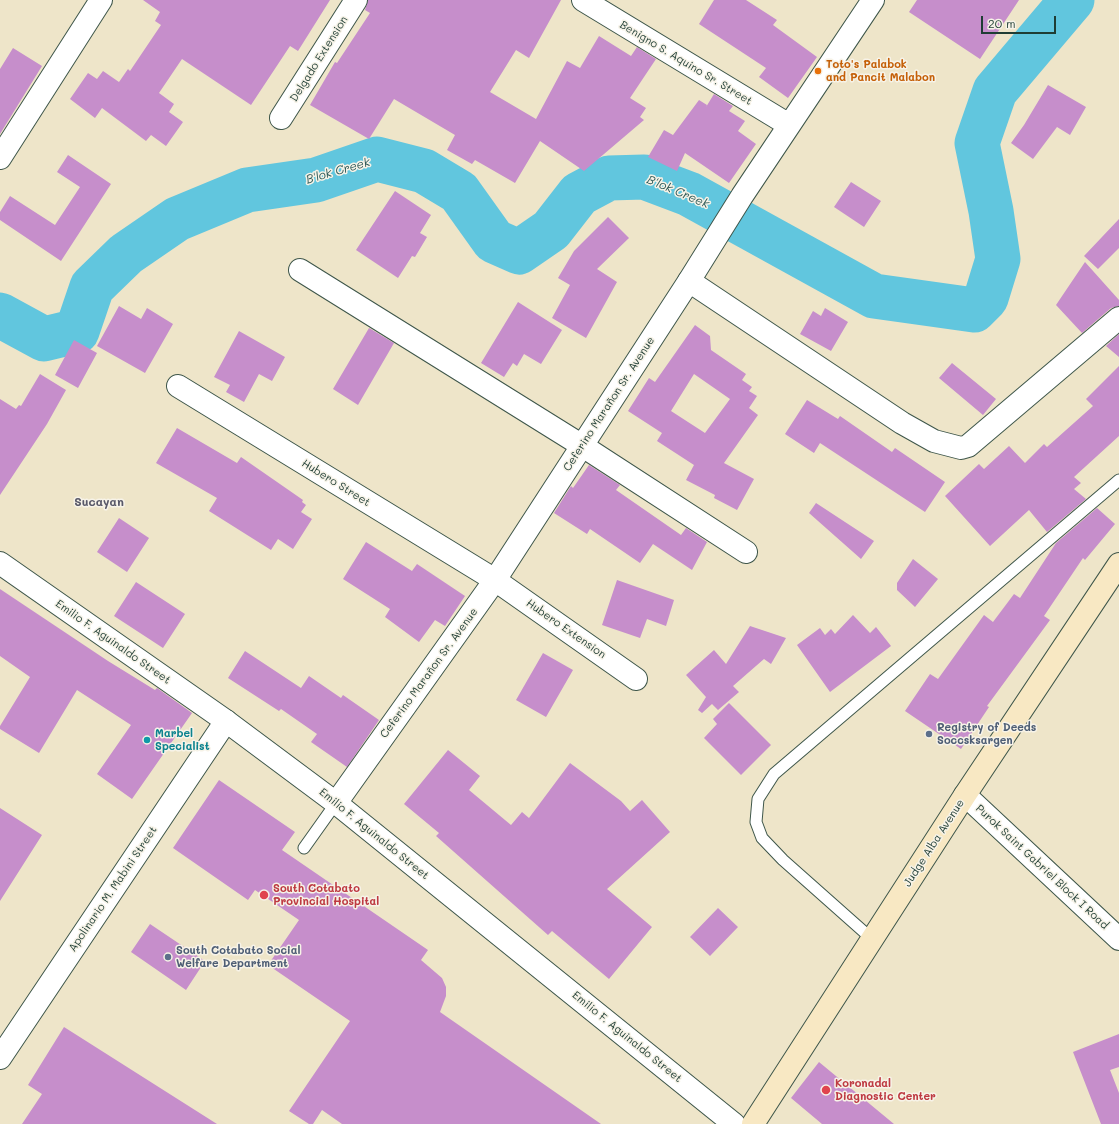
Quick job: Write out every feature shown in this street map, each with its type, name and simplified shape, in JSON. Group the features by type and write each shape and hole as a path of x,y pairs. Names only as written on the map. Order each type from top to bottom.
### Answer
{"main road":[{"name":"Judge Alba Avenue","path":"753,1124 965,795 1119,564"}],"street":[{"path":"0,158 102,0"},
{"name":"Delgado Extension","path":"281,118 356,0"},
{"name":"Benigno S. Aquino Sr. Street","path":"582,0 789,125"},
{"name":"Ceferino Marañon Sr. Avenue","path":"336,802 495,580 581,445 689,281 742,196 873,0"},
{"path":"300,270 581,445 746,552"},
{"path":"689,281 902,423 934,441 961,448 968,446 1119,318"},
{"name":"Hubero Street","path":"178,386 495,580"},
{"name":"Emilio F. Aguinaldo Street","path":"0,563 226,721 336,802 734,1124"},
{"name":"Hubero Extension","path":"495,580 636,679"},
{"name":"Apolinario M. Mabini Street","path":"0,1058 226,721"},
{"name":"Purok Saint Gabriel Block I Road","path":"965,795 1116,929"}],"lane":[{"path":"872,939 783,860 762,838 756,822 758,799 774,774 1119,480"},
{"path":"304,848 336,802"}],"building":[{"path":"143,0 330,0 298,51 290,46 251,105 182,59 159,93 174,104 169,112 183,122 166,146 151,135 146,141 102,108 95,118 70,99 88,73 97,79 103,71 119,82 128,69 130,71 161,25 155,21 160,12"},
{"path":"368,0 561,0 529,58 516,50 490,92 536,119 567,61 580,68 599,36 631,56 637,47 656,59 630,98 646,108 640,117 644,120 584,171 540,141 515,183 475,160 472,164 447,150 455,135 394,99 369,139 310,105 335,62 337,63 370,13 365,10"},
{"path":"714,0 746,0 777,20 773,25 817,57 788,98 759,77 766,68 699,24"},
{"path":"917,0 1019,0 980,59 909,12"},
{"path":"13,48 42,66 0,134 0,69"},
{"path":"1048,85 1086,107 1070,135 1057,127 1033,159 1011,143 1024,125"},
{"path":"714,94 733,106 729,111 745,121 738,131 756,144 729,183 685,153 677,171 648,157 664,130 673,135 699,100 707,105 706,107"},
{"path":"68,155 111,184 61,261 0,220 0,212 10,196 55,225 80,187 57,172"},
{"path":"851,182 881,201 864,227 834,207"},
{"path":"395,191 431,215 420,233 427,237 415,257 412,256 398,278 356,250"},
{"path":"608,217 629,238 597,269 617,282 586,338 552,318 570,285 558,278 574,251"},
{"path":"1119,219 1119,248 1098,269 1084,256"},
{"path":"1085,262 1119,300 1119,306 1111,308 1082,333 1056,305"},
{"path":"518,302 562,330 541,364 524,354 517,366 513,363 504,377 481,363"},
{"path":"119,306 141,319 147,308 173,324 145,373 97,346"},
{"path":"825,308 848,322 831,351 800,334 813,311 821,316"},
{"path":"695,325 710,336 711,350 746,374 742,380 752,387 749,391 757,396 749,408 758,415 724,463 754,479 737,510 714,498 715,495 686,480 694,465 657,441 662,433 628,411 649,378 655,382","holes":["694,374 730,399 705,433 671,411"]},
{"path":"369,328 394,343 358,405 333,389"},
{"path":"239,331 285,357 272,381 259,374 244,402 226,392 230,385 214,377"},
{"path":"1119,334 1119,357 1106,346"},
{"path":"74,340 97,353 78,388 55,375"},
{"path":"952,363 996,399 983,415 939,378"},
{"path":"1119,366 1119,436 1074,477 1081,483 1074,489 1086,499 1047,532 1029,510 990,546 945,496 979,464 984,469 1009,446 1025,463 1044,444 1047,447 1093,406 1086,399"},
{"path":"40,374 66,390 47,424 0,495 0,399 16,409 19,405 21,406"},
{"path":"807,400 838,419 840,416 892,452 895,448 945,482 925,512 820,443 814,453 785,434"},
{"path":"177,428 237,463 241,457 303,500 302,502 306,505 301,512 312,519 293,549 278,539 271,550 209,511 217,498 156,463"},
{"path":"589,465 620,485 616,490 681,535 686,528 707,542 692,570 653,544 640,563 590,529 587,534 554,513 571,486 573,488"},
{"path":"816,503 874,541 861,559 809,513"},
{"path":"1097,508 1115,524 1085,560 1083,558 1044,616 1050,620 987,706 989,707 961,749 905,711 930,674 938,679 984,615 993,622 1014,594 1020,598 1056,543"},
{"path":"119,518 149,538 127,572 97,552"},
{"path":"366,542 412,571 417,564 465,596 445,626 435,620 419,642 385,617 390,609 343,579"},
{"path":"913,559 938,579 915,607 897,590 897,583"},
{"path":"617,580 674,600 666,626 647,619 640,638 602,625"},
{"path":"136,582 185,614 163,648 114,616"},
{"path":"0,589 108,661 155,690 157,688 192,713 132,799 97,774 131,725 77,690 39,753 0,729 0,726 30,677 0,656"},
{"path":"853,615 870,633 876,627 891,646 830,692 797,645 820,628 825,635 831,629 835,634"},
{"path":"750,626 786,638 771,664 764,659 733,686 739,692 718,710 712,704 702,713 698,710 706,697 686,675 714,650 726,664"},
{"path":"245,651 301,688 309,676 341,698 343,695 379,720 347,767 311,742 317,734 281,709 279,711 228,678"},
{"path":"543,653 573,670 546,717 516,700"},
{"path":"729,703 771,745 741,775 704,738 717,724 713,719"},
{"path":"448,750 480,776 469,790 511,825 522,812 529,818 570,763 621,801 630,811 642,800 670,832 607,889 652,927 609,979 552,931 548,935 436,836 439,833 404,804"},
{"path":"219,780 295,832 282,850 428,950 421,960 442,978 446,987 446,996 440,1012 601,1124 342,1124 322,1110 313,1124 309,1124 289,1111 350,1021 268,965 299,920 255,890 248,900 173,848"},
{"path":"0,808 42,835 0,901"},
{"path":"718,908 738,927 710,956 690,937"},
{"name":"South Cotabato Social Welfare Department","path":"150,924 205,961 186,990 131,952"},
{"path":"64,1027 217,1124 22,1124 42,1094 28,1085"},
{"path":"1119,1034 1119,1067 1110,1070 1119,1093 1119,1124 1101,1124 1073,1052"},
{"name":"Koronadal Diagnostic Center","path":"819,1062 894,1124 822,1124 791,1098"}],"waterway":[{"name":"B'lok Creek","path":"0,315 44,339 77,331 92,287 126,254 177,219 247,190 316,180 377,159 424,171 459,192 494,241 519,252 551,230 579,194 609,178 644,177 689,194 874,296 974,310 986,298 998,259 991,211 977,143 995,91 1072,0"}],"place":[{"name":"Toto's Palabok and Pancit Malabon","path":"818,71"},
{"name":"Registry of Deeds Soccsksargen","path":"929,734"},
{"name":"Marbel Specialist","path":"147,740"},
{"name":"South Cotabato Provincial Hospital","path":"264,895"},
{"name":"South Cotabato Social Welfare Department","path":"168,957"},
{"name":"Koronadal Diagnostic Center","path":"826,1090"}],"district":[{"name":"Sucayan","path":"99,502"}]}
